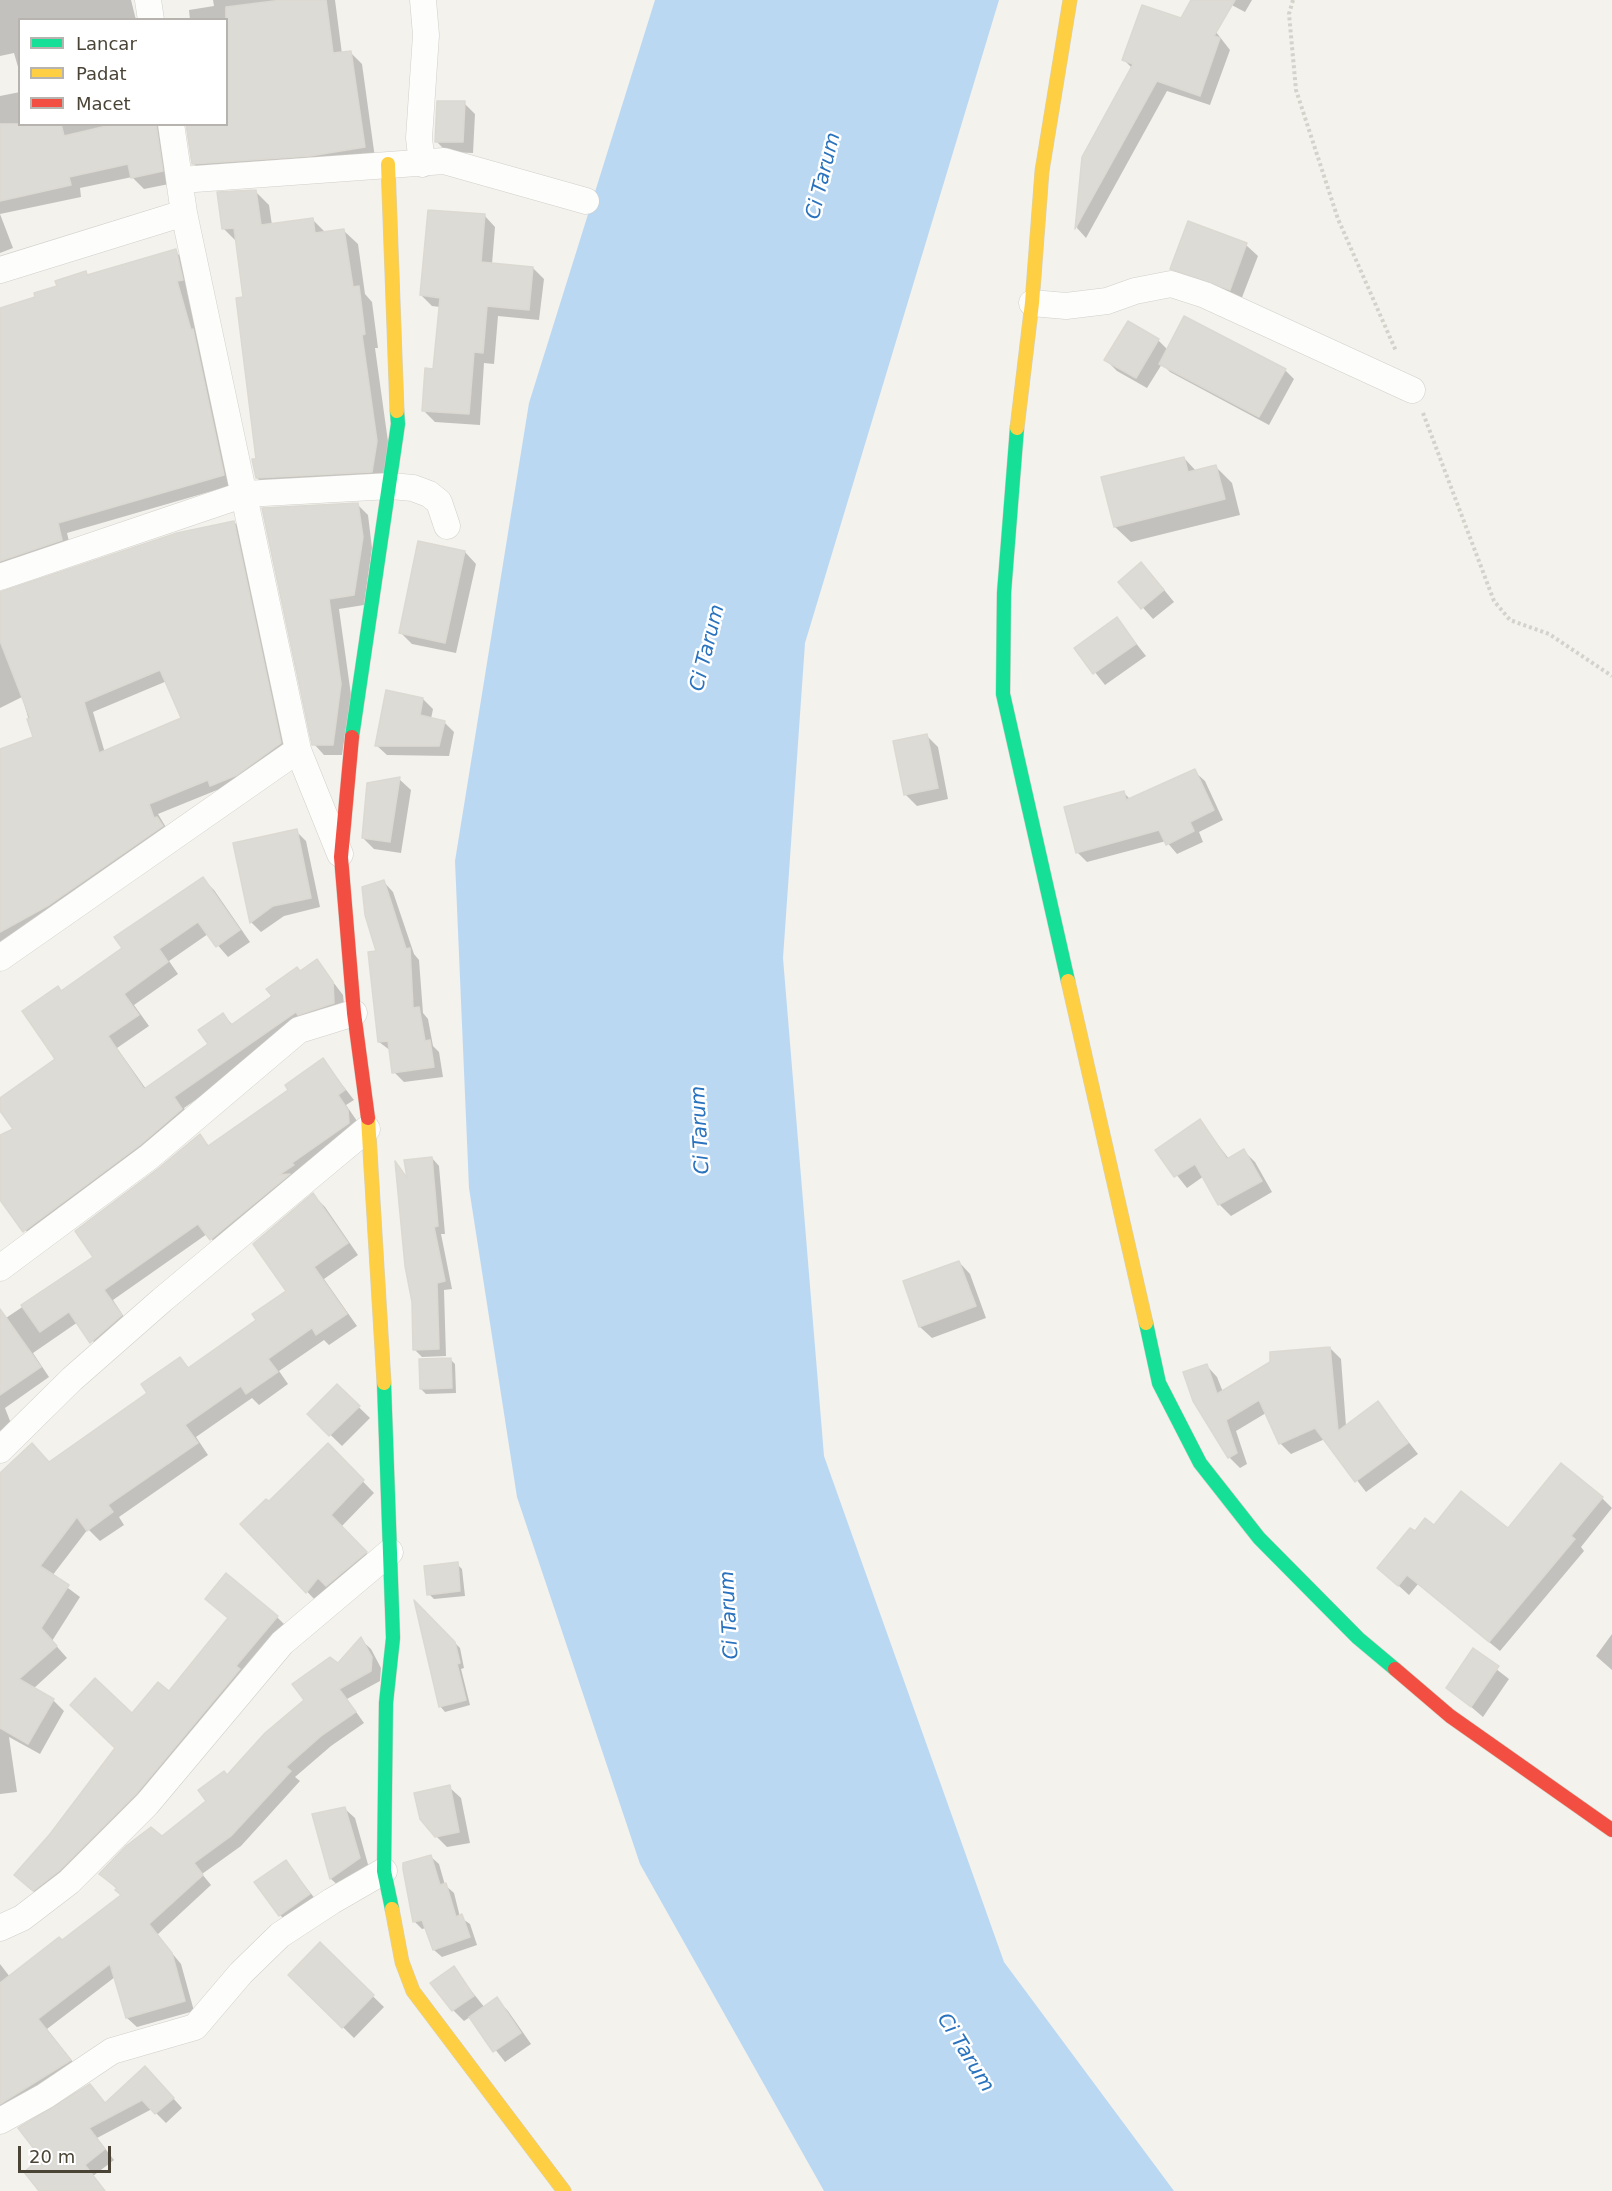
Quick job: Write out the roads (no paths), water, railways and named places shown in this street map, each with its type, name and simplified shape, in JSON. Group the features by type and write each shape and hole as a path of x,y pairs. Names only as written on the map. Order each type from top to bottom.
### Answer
{"street":[{"path":"148,0 151,18"},
{"path":"422,164 419,138 426,35 423,0"},
{"path":"1070,0 1042,171 1032,303 1017,429 1004,592 1003,694 1159,1383 1200,1463 1259,1538 1358,1638 1449,1716 1612,1830"},
{"path":"171,126 184,213 298,750 341,857"},
{"path":"181,180 444,161 586,201"},
{"path":"388,164 398,424 391,486 352,739 341,857 354,1013 365,1083 380,1288 393,1638 386,1703 384,1871 402,1962 413,1991 564,2191"},
{"path":"0,270 184,213"},
{"path":"1032,303 1066,306 1107,301 1135,291 1171,284 1205,295 1413,390"},
{"path":"0,577 245,494 391,486 413,488 429,494 439,502 447,526"},
{"path":"0,958 298,750"},
{"path":"0,1268 149,1157 299,1030 354,1013"},
{"path":"0,1450 72,1379 162,1300 367,1129"},
{"path":"0,1928 22,1918 69,1882 147,1804 282,1643 390,1552"},
{"path":"0,2121 45,2096 112,2051 195,2027 241,1973 280,1935 384,1871"}],"water":[{"name":"Ci Tarum","path":"655,0 999,0 805,643 783,958 824,1456 1004,1962 1174,2191 824,2191 640,1864 517,1497 469,1188 455,861 529,403"}]}
